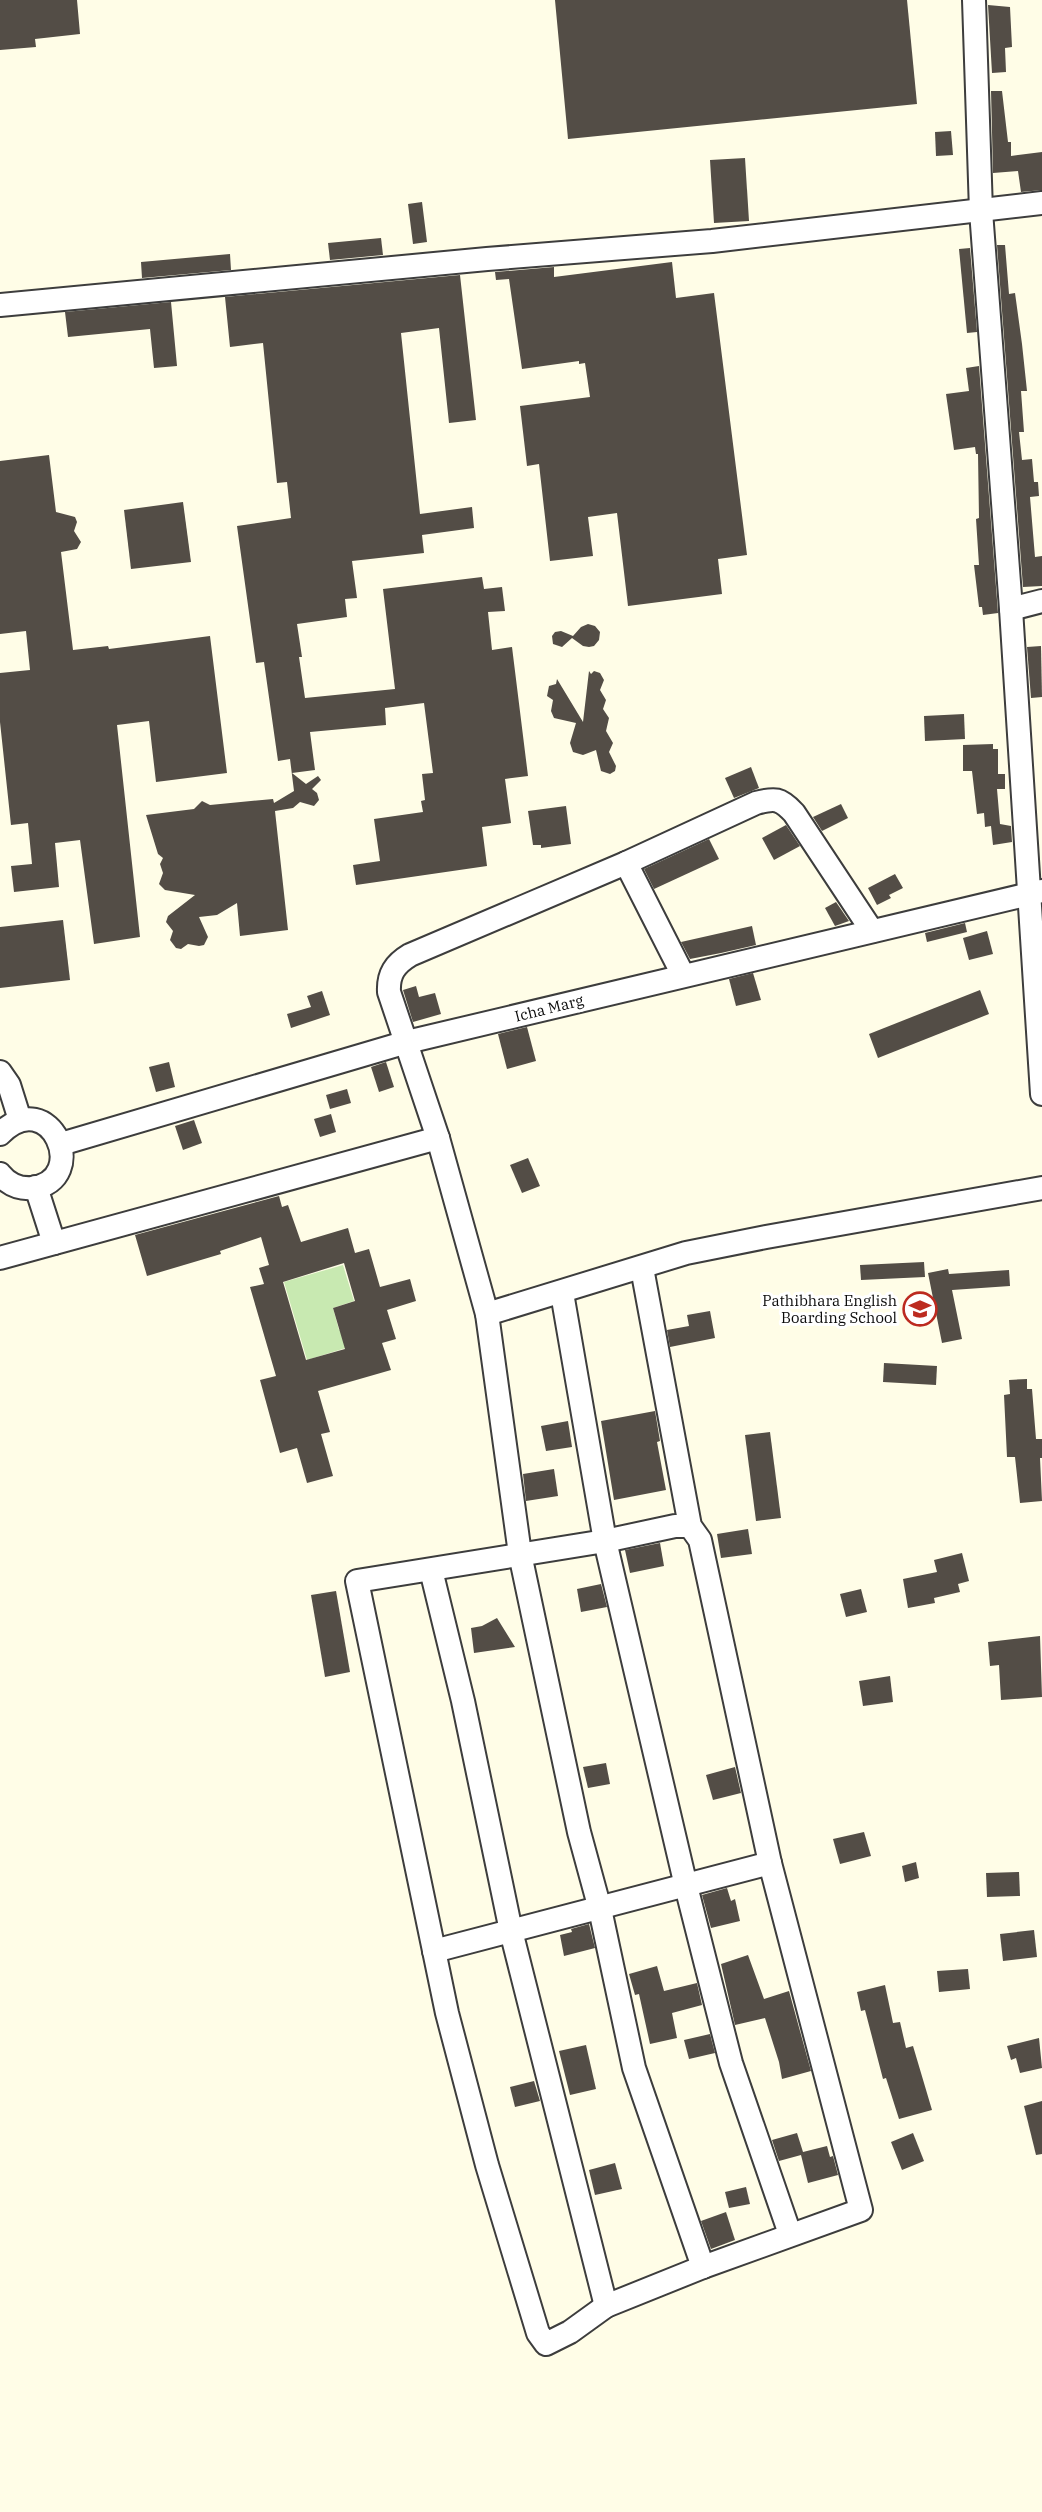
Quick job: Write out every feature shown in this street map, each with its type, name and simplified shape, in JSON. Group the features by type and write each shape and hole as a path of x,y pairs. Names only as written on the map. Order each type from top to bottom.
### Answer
{"street":[{"path":"974,0 981,211 1035,893 1042,1094"},
{"path":"0,305 487,259 712,241 1042,203"},
{"path":"1011,609 1042,601"},
{"path":"704,2267 634,2068 600,1909 579,1832 520,1554 487,1314 438,1138 389,992 388,982 399,961 626,863 756,803 771,799 783,802 794,813 872,931"},
{"path":"626,863 683,975"},
{"name":"Icha Marg","path":"61,1144 407,1042 1035,893"},
{"path":"0,1072 9,1085 20,1120"},
{"path":"0,1134 8,1126 20,1120 33,1120 45,1124 55,1132 61,1144 62,1155 60,1166 46,1183 36,1187 14,1186 0,1174"},
{"path":"0,1257 438,1138"},
{"path":"36,1187 54,1243"},
{"path":"487,1314 562,1293 686,1253 1042,1188"},
{"path":"642,1268 690,1526 700,1540 770,1863 861,2210 790,2234 606,2306 570,2332 546,2344 538,2333 487,2165 447,2013 357,1581 605,1541 675,1526 690,1526"},
{"path":"562,1293 605,1541 686,1886 731,2063 790,2234"},
{"path":"431,1570 463,1701 511,1931 606,2306"},
{"path":"434,1951 770,1863"}],"green space":[{"path":"343,1265 354,1301 333,1308 339,1330 360,1325 365,1342 307,1360 284,1282"}],"building":[{"path":"0,0 77,0 80,34 35,39 36,47 0,50"},
{"path":"555,0 907,0 917,104 568,139"},
{"path":"988,5 1010,7 1012,47 1005,48 1006,72 992,73"},
{"path":"991,91 1002,91 1008,142 1011,142 1011,156 1042,152 1042,190 1021,192 1018,171 993,173"},
{"path":"951,131 953,155 936,156 935,132"},
{"path":"745,158 749,221 714,223 710,160"},
{"path":"422,202 427,242 413,244 408,204"},
{"path":"381,238 383,255 330,260 328,243"},
{"path":"997,245 1005,245 1009,294 1015,293 1022,344 1027,391 1021,391 1024,432 1019,432 1022,460 1032,459 1034,482 1038,482 1039,496 1030,497 1035,557 1042,556 1042,586 1023,587"},
{"path":"970,248 977,332 967,333 959,249"},
{"path":"230,254 231,270 142,278 141,262"},
{"path":"672,262 676,298 714,293 747,555 718,559 722,594 628,606 617,513 588,517 593,556 550,561 539,464 527,466 520,406 590,397 585,363 579,364 579,361 522,369 509,279 496,280 495,272 554,267 554,277"},
{"path":"460,275 476,420 449,423 439,328 401,333 420,514 472,507 474,528 422,535 424,553 352,561 357,598 345,599 347,617 297,624 302,657 299,657 305,698 395,689 383,589 482,577 484,589 502,587 505,611 488,612 492,650 512,647 528,776 505,779 511,823 482,827 487,866 356,885 353,865 380,861 374,819 423,812 421,801 425,800 422,774 433,773 424,703 385,708 386,725 310,732 315,770 292,773 306,784 318,776 321,780 312,789 317,793 319,800 314,806 300,802 293,808 275,811 288,930 240,936 237,903 217,915 199,917 208,937 204,945 188,944 181,949 176,948 170,940 173,931 166,922 168,916 195,895 165,890 159,884 163,873 160,864 163,858 158,854 146,815 194,809 202,801 210,805 273,799 274,803 294,791 290,759 278,761 264,662 256,663 237,526 291,518 287,482 277,483 263,343 230,347 225,297"},
{"path":"171,302 177,366 154,368 150,329 68,337 65,312"},
{"path":"979,366 998,613 983,615 982,607 979,607 974,565 979,565 976,519 979,518 978,454 976,454 975,447 954,450 946,394 969,391 966,368"},
{"path":"49,455 56,512 75,517 77,522 74,531 81,542 77,549 61,552 73,650 108,646 109,649 210,636 227,773 156,782 149,721 117,725 140,937 94,944 80,840 55,843 59,887 14,892 11,866 32,864 28,823 11,825 0,722 0,673 30,670 26,631 0,634 0,461"},
{"path":"183,502 191,562 131,569 124,510"},
{"path":"588,624 595,626 600,632 599,640 594,646 583,646 572,638 562,647 553,644 552,636 555,632 561,631 573,636 581,627"},
{"path":"1041,646 1042,697 1031,698 1027,647"},
{"path":"589,671 591,674 594,671 600,673 604,680 600,690 606,700 603,709 609,718 606,731 613,743 609,752 616,766 615,771 610,774 601,771 596,750 583,755 573,752 570,743 576,723 554,718 551,711 553,700 547,696 549,686 556,684 557,679 583,722"},
{"path":"964,714 965,739 925,741 924,716"},
{"path":"993,744 993,749 998,749 998,774 1005,774 1005,789 997,789 1000,824 1011,826 1012,842 993,845 991,826 985,827 984,813 977,814 972,771 963,771 963,745"},
{"path":"751,767 759,788 734,798 725,778"},
{"path":"841,804 848,818 822,831 813,817"},
{"path":"566,806 571,844 541,848 541,845 533,845 528,811"},
{"path":"786,825 800,846 774,860 762,838"},
{"path":"709,839 719,859 654,889 644,869"},
{"path":"895,874 903,888 889,895 891,898 877,905 868,888"},
{"path":"836,902 849,921 835,926 825,908"},
{"path":"63,920 70,980 0,988 0,927"},
{"path":"965,923 967,932 927,942 925,933"},
{"path":"752,926 756,945 721,953 690,959 681,942"},
{"path":"987,931 993,954 969,960 963,938"},
{"path":"753,973 761,1000 736,1006 729,979"},
{"path":"416,986 419,997 435,993 441,1014 413,1022 403,990"},
{"path":"980,990 989,1014 878,1058 869,1034"},
{"path":"322,991 330,1015 291,1028 287,1014 311,1007 307,996"},
{"path":"527,1027 536,1061 507,1069 498,1034"},
{"path":"169,1062 175,1087 156,1092 149,1067"},
{"path":"386,1062 394,1087 379,1092 371,1067"},
{"path":"347,1089 351,1103 330,1109 326,1095"},
{"path":"331,1114 336,1132 320,1137 314,1119"},
{"path":"194,1120 202,1143 183,1150 175,1126"},
{"path":"528,1158 540,1186 522,1193 510,1165"},
{"path":"279,1196 282,1207 288,1205 301,1242 348,1228 355,1253 369,1249 380,1287 410,1279 416,1301 387,1310 396,1339 382,1343 391,1370 318,1391 330,1432 321,1434 333,1476 307,1483 297,1448 280,1453 260,1380 276,1376 250,1287 264,1284 259,1268 269,1265 261,1237 220,1251 221,1254 147,1276 135,1235","holes":["344,1263 355,1301 333,1308 345,1349 306,1360 283,1282"]},
{"path":"924,1262 925,1277 861,1280 860,1265"},
{"path":"948,1269 949,1274 1009,1270 1010,1286 952,1290 962,1339 942,1343 928,1273"},
{"path":"710,1311 715,1338 670,1347 667,1330 689,1326 687,1315"},
{"path":"884,1363 937,1366 936,1385 883,1382"},
{"path":"1027,1379 1027,1389 1032,1389 1036,1439 1042,1439 1042,1458 1040,1458 1042,1501 1020,1503 1015,1457 1007,1457 1004,1395 1010,1394 1009,1380"},
{"path":"655,1411 660,1441 657,1442 666,1490 614,1500 601,1421"},
{"path":"568,1421 572,1447 546,1451 541,1426"},
{"path":"770,1432 781,1518 756,1521 745,1435"},
{"path":"554,1469 558,1496 526,1501 523,1474"},
{"path":"748,1529 752,1554 721,1558 717,1534"},
{"path":"660,1543 664,1566 630,1573 625,1550"},
{"path":"962,1553 969,1581 958,1584 960,1592 934,1598 935,1603 908,1608 903,1579 937,1572 934,1560"},
{"path":"601,1584 607,1607 581,1612 577,1589"},
{"path":"861,1589 867,1612 846,1617 840,1594"},
{"path":"336,1591 350,1672 325,1677 311,1595"},
{"path":"497,1618 515,1647 474,1653 471,1628 482,1626"},
{"path":"1040,1636 1042,1697 1001,1700 999,1665 990,1666 988,1642"},
{"path":"890,1676 893,1702 863,1706 859,1681"},
{"path":"606,1763 610,1784 588,1788 583,1767"},
{"path":"735,1767 741,1793 713,1800 706,1775"},
{"path":"864,1832 871,1856 840,1864 833,1839"},
{"path":"916,1862 919,1878 905,1882 902,1866"},
{"path":"1019,1872 1020,1896 987,1897 986,1873"},
{"path":"727,1888 731,1901 735,1899 740,1921 711,1928 702,1895"},
{"path":"589,1924 595,1948 564,1956 560,1935"},
{"path":"1034,1930 1037,1957 1003,1961 1000,1934"},
{"path":"748,1955 764,1999 789,1991 811,2071 782,2079 765,2018 735,2025 721,1964"},
{"path":"657,1966 664,1991 697,1983 702,2005 672,2013 677,2038 650,2044 639,1994 635,1995 629,1974"},
{"path":"968,1969 970,1989 939,1992 937,1971"},
{"path":"885,1985 893,2023 900,2022 906,2048 913,2046 932,2110 899,2119 886,2078 883,2079 865,2010 861,2011 857,1992"},
{"path":"710,2034 715,2053 689,2059 684,2040"},
{"path":"1039,2038 1042,2068 1020,2073 1016,2058 1011,2060 1007,2046"},
{"path":"586,2045 596,2089 570,2095 559,2051"},
{"path":"534,2081 540,2101 515,2107 510,2087"},
{"path":"1042,2101 1042,2154 1036,2155 1024,2106"},
{"path":"797,2133 803,2152 827,2146 830,2157 833,2156 838,2175 808,2183 801,2155 779,2161 772,2140"},
{"path":"913,2133 924,2161 902,2170 891,2142"},
{"path":"615,2163 622,2189 595,2195 589,2170"},
{"path":"746,2187 750,2204 729,2208 725,2192"},
{"path":"726,2212 735,2240 711,2249 701,2221"}],"place":[{"name":"Pathibhara English Boarding School","path":"920,1309"}]}
